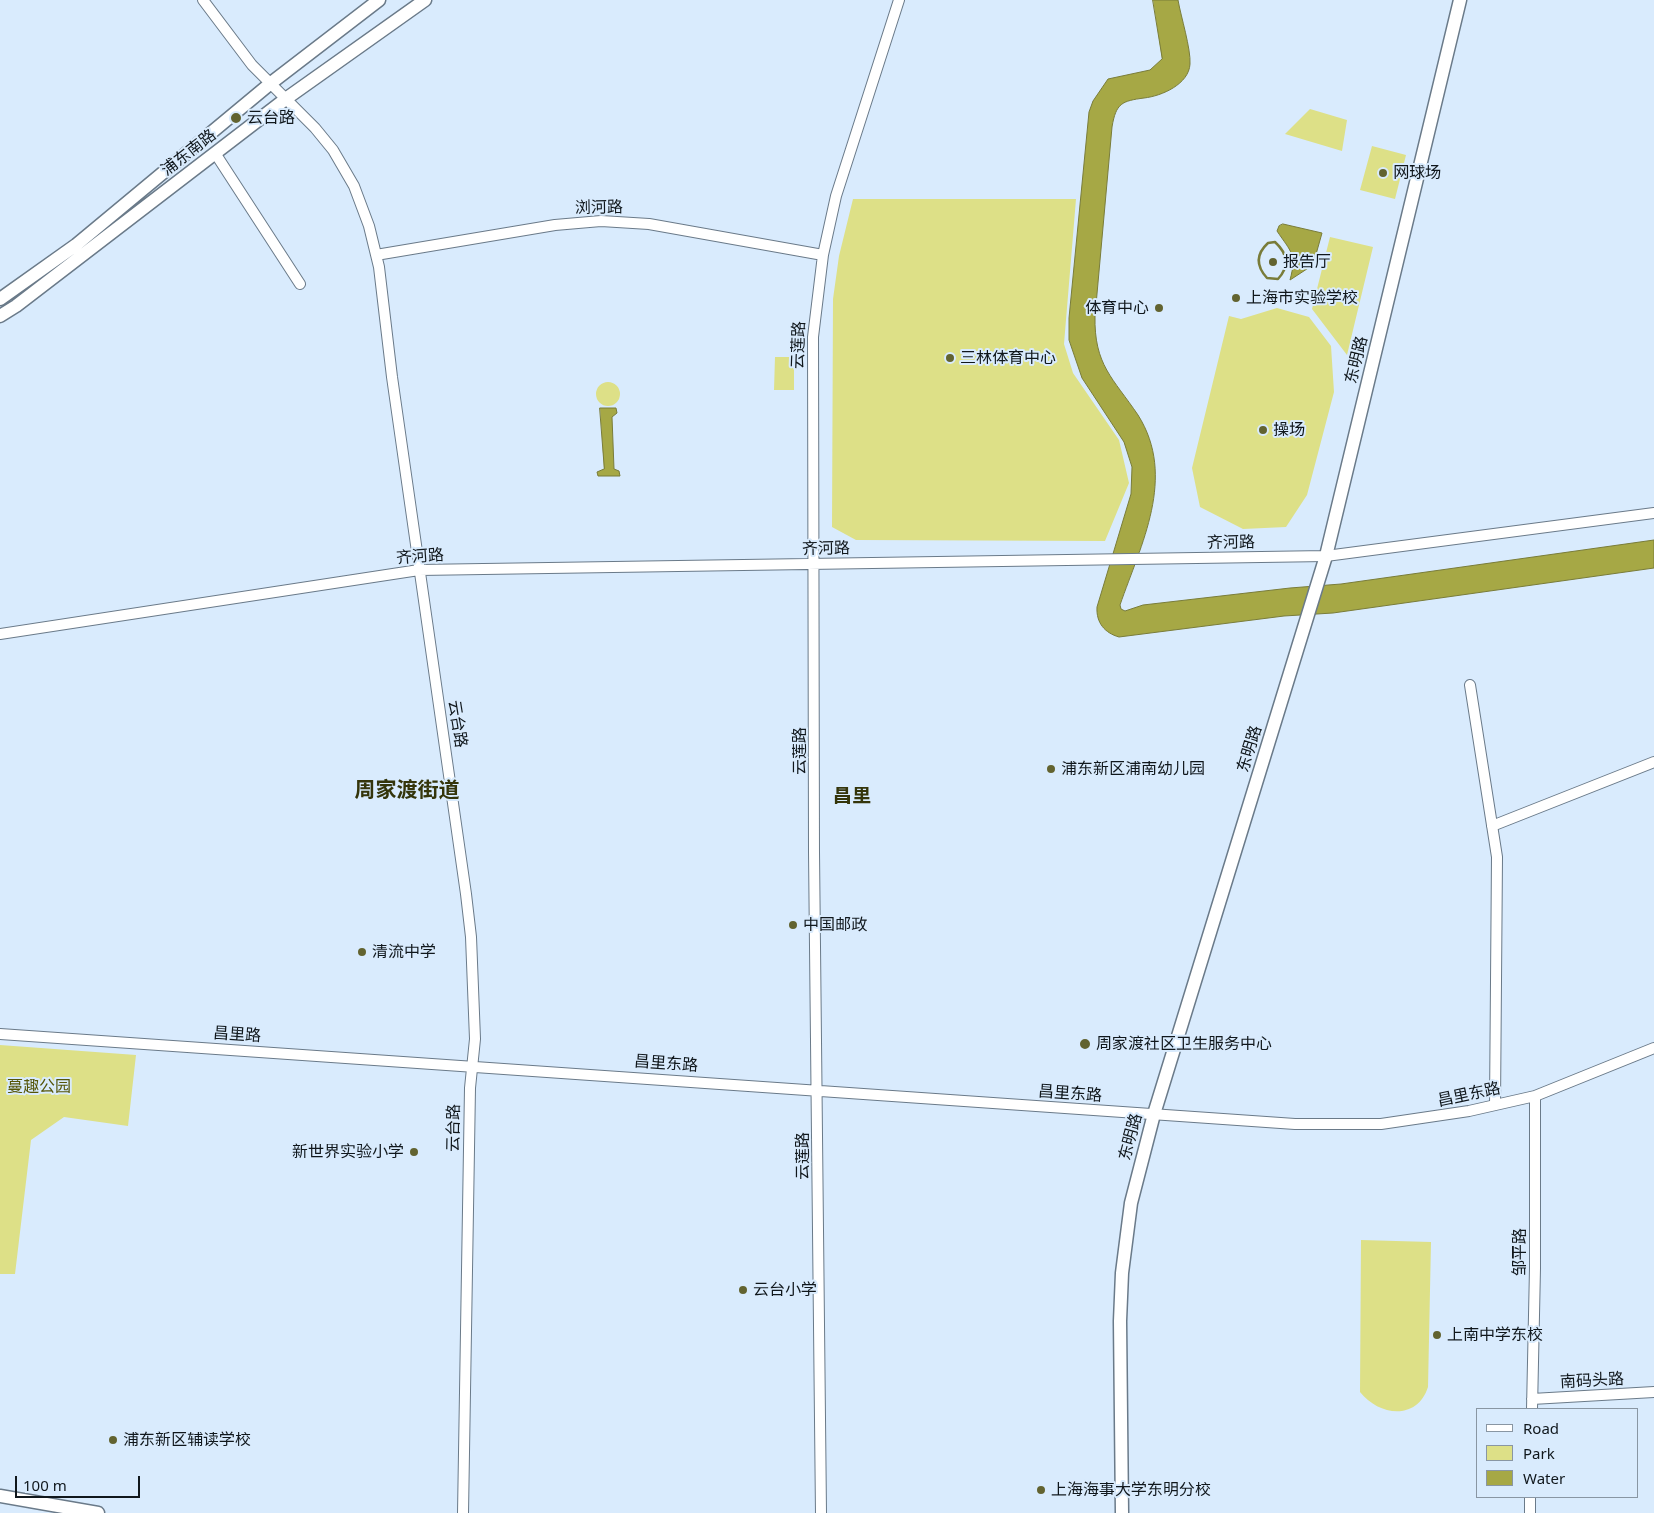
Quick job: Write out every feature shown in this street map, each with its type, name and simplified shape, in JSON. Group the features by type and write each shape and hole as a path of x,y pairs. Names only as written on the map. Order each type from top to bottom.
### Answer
{"main road":[{"name":"浦东南路","path":"0,299 76,245 271,84 379,0"},
{"name":"浦东南路","path":"0,316 16,306 287,98 424,0"},
{"name":"东明路","path":"1122,1513 1120,1321 1122,1265 1131,1203 1154,1114 1326,556 1460,0"},
{"path":"0,1496 98,1513"}],"street":[{"name":"云台路","path":"202,0 252,65 287,98 324,139 348,174 365,212 379,267 419,570 448,762 471,937 475,1040 470,1098 463,1513"},
{"name":"云莲路","path":"821,1513 812,565 813,336 823,255 845,163 899,0"},
{"path":"215,153 300,284"},
{"name":"浏河路","path":"376,255 554,225 601,222 649,224 823,255"},
{"name":"齐河路","path":"0,634 419,570 1326,556 1654,513"},
{"path":"1470,685 1497,857 1495,1105"},
{"path":"1492,826 1654,762"},
{"name":"昌里路","path":"0,1034 473,1066"},
{"name":"昌里东路","path":"473,1066 1295,1124 1380,1124 1448,1116 1535,1096 1654,1048"},
{"name":"邹平路","path":"1532,1404 1535,1096"},
{"name":"南码头路","path":"1532,1404 1654,1392"},
{"path":"1530,1498 1530,1513"}],"green space":[{"path":"1310,109 1347,120 1342,151 1285,134"},
{"name":"网球场","path":"1372,146 1406,155 1395,199 1360,190"},
{"name":"三林体育中心","path":"853,199 1076,199 1064,344 1073,373 1119,440 1129,483 1105,541 856,540 832,527 833,299 839,256"},
{"path":"1330,237 1373,247 1347,355 1312,309"},
{"name":"操场","path":"1277,308 1309,317 1331,346 1334,392 1307,495 1286,527 1243,529 1200,507 1192,468 1229,316 1241,319"},
{"path":"775,357 794,357 794,390 774,390"},
{"path":"608,382 617,385 620,394 617,403 608,406 599,403 596,394 599,385"},
{"name":"蔓趣公园","path":"0,1045 136,1055 128,1126 64,1117 31,1140 15,1274 0,1274"},
{"path":"1361,1240 1431,1242 1428,1387 1423,1398 1415,1406 1407,1410 1387,1410 1368,1400 1360,1392"}],"water":[{"path":"1153,0 1178,0 1190,64 1185,77 1173,88 1159,95 1125,102 1118,108 1116,113 1112,127 1095,316 1098,347 1102,359 1113,380 1138,415 1149,438 1155,462 1152,510 1120,605 1121,609 1125,611 1143,605 1341,584 1654,540 1654,568 1333,613 1284,616 1119,637 1110,633 1102,626 1098,618 1097,607 1131,494 1132,467 1124,442 1082,378 1069,340 1069,318 1089,112 1093,101 1108,79 1150,70 1162,59"},
{"path":"1283,224 1322,233 1313,265 1290,280 1293,259 1277,231 1279,226"},
{"path":"600,408 616,408 617,413 612,417 614,469 619,471 620,476 598,476 597,472 604,469"}],"waterway":[{"path":"1275,242 1283,251 1286,260 1286,265 1278,279 1267,278 1259,265 1261,251 1268,243 1275,242"}],"place":[{"name":"云台路","path":"236,118"},
{"name":"网球场","path":"1383,173"},
{"name":"报告厅","path":"1273,262"},
{"name":"上海市实验学校","path":"1236,298"},
{"name":"体育中心","path":"1159,308"},
{"name":"三林体育中心","path":"950,358"},
{"name":"操场","path":"1263,430"},
{"name":"浦东新区浦南幼儿园","path":"1051,769"},
{"name":"中国邮政","path":"793,925"},
{"name":"清流中学","path":"362,952"},
{"name":"周家渡社区卫生服务中心","path":"1085,1044"},
{"name":"新世界实验小学","path":"414,1152"},
{"name":"云台小学","path":"743,1290"},
{"name":"上南中学东校","path":"1437,1335"},
{"name":"浦东新区辅读学校","path":"113,1440"},
{"name":"上海海事大学东明分校","path":"1041,1490"}],"district":[{"name":"周家渡街道","path":"407,791"},
{"name":"昌里","path":"852,797"}]}
